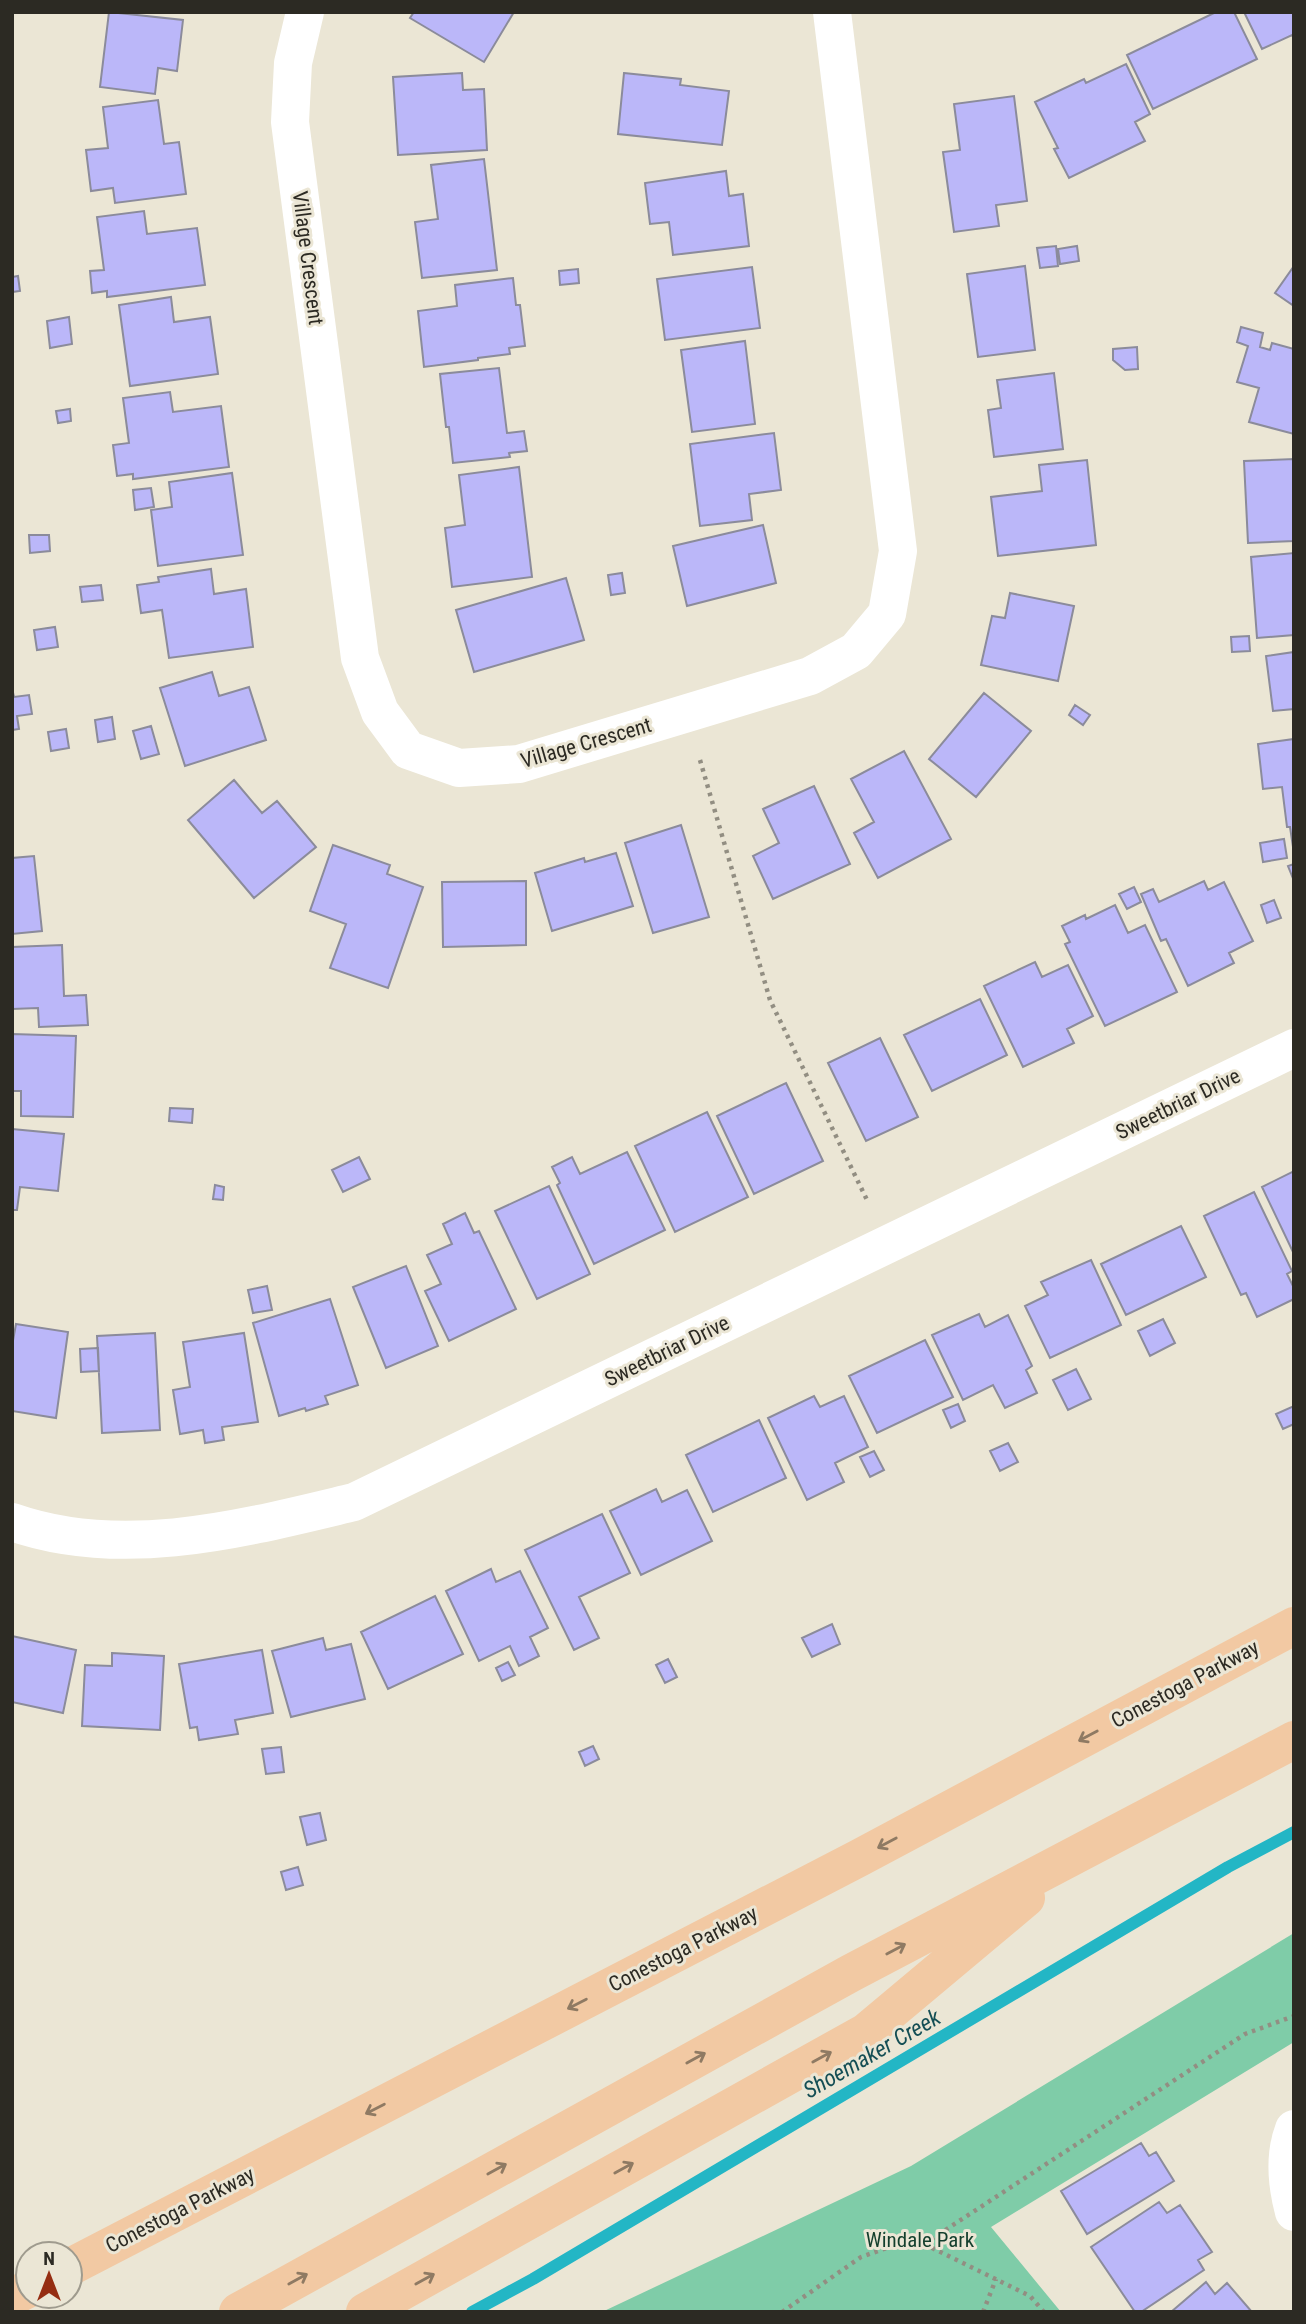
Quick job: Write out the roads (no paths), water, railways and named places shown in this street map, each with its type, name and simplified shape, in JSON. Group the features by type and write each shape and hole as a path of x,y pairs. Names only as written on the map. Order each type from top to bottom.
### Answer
{"highway":[{"name":"Conestoga Parkway","path":"84,2260 847,1864 1294,1626"},
{"path":"238,2312 851,1973 1294,1740"},
{"path":"365,2312 866,2032 1082,1852"}],"street":[{"name":"Village Crescent","path":"305,12 293,63 290,122 360,658 380,712 408,750 459,768 519,764 810,676 856,651 887,614 898,551 832,12"},
{"name":"Sweetbriar Drive","path":"12,1522 32,1529 93,1538 155,1539 252,1526 354,1502 1294,1048"},
{"path":"1294,2129 1289,2140 1287,2189 1294,2212"}],"waterway":[{"name":"Shoemaker Creek","path":"472,2312 533,2279 1228,1867 1294,1832"}],"park label":[{"name":"Windale Park","path":"920,2240"}]}
